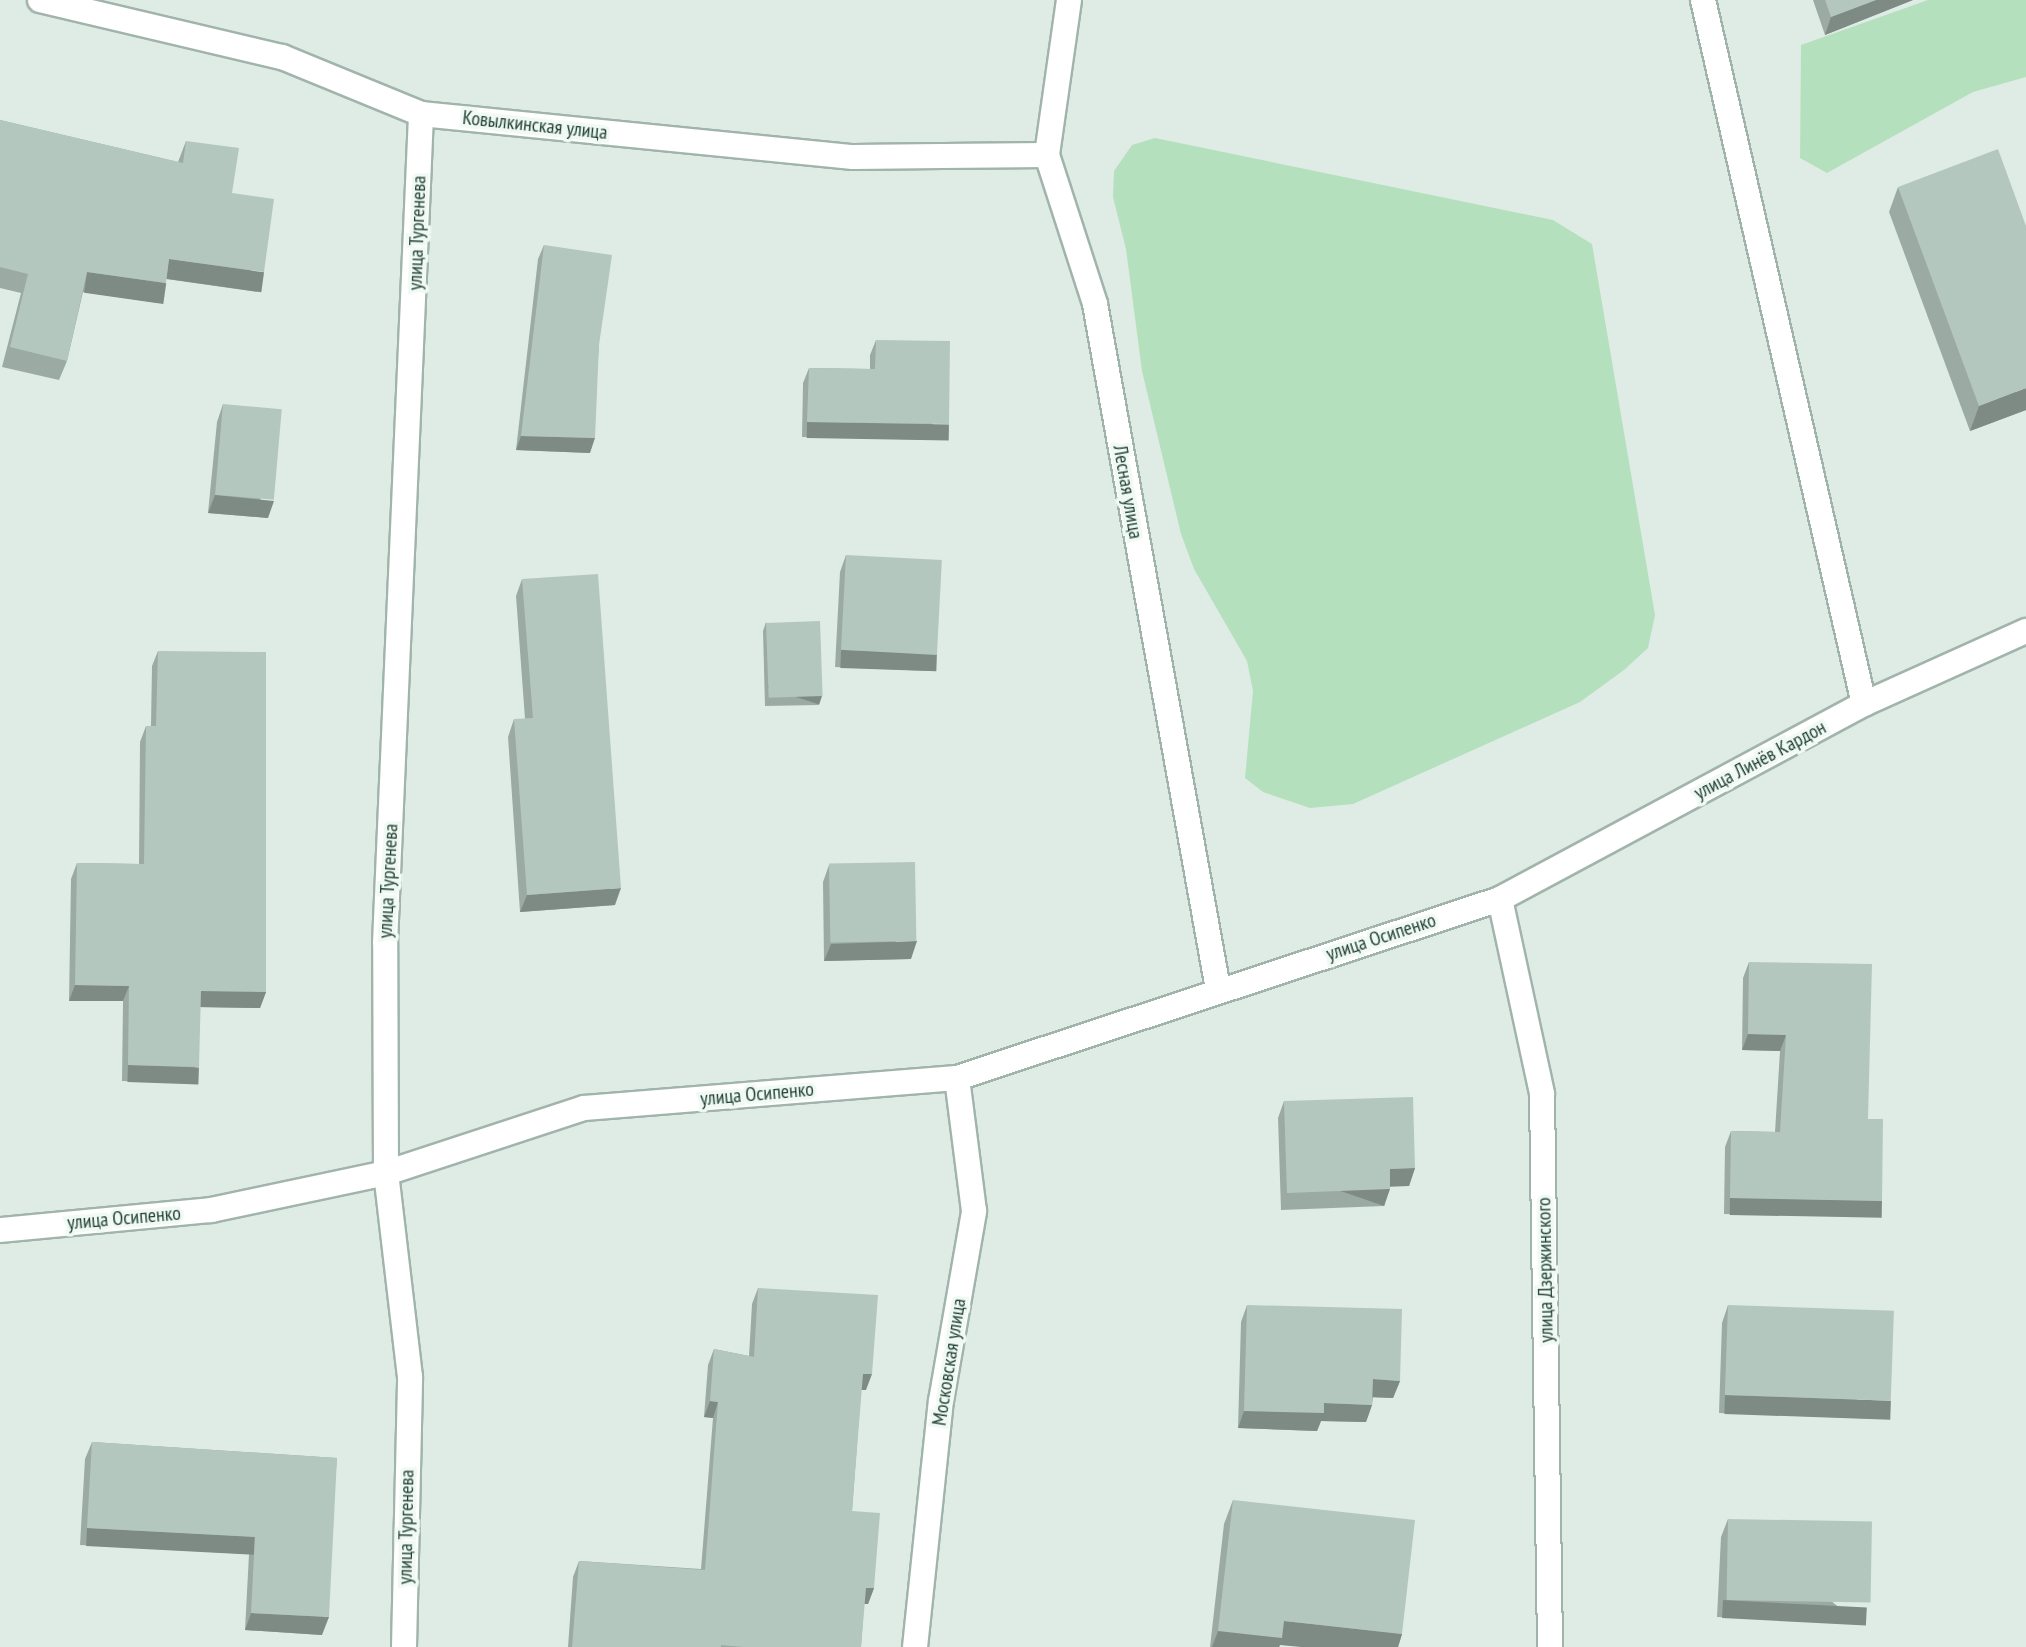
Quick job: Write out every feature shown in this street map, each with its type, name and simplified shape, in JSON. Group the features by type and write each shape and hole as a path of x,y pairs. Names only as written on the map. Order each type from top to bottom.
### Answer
{"street":[{"name":"Ковылкинская улица","path":"40,0 282,57 421,114 853,157 1047,155"},
{"name":"Лесная улица","path":"1069,0 1047,155 1095,304 1218,989"},
{"path":"1703,0 1864,704"},
{"name":"улица Тургенева","path":"404,1647 410,1377 386,1173 385,943 421,114"},
{"name":"улица Линёв Кардон","path":"1500,899 1864,704 2026,631"},
{"name":"улица Осипенко","path":"0,1230 211,1210 386,1173 584,1108 957,1078 1218,989 1500,899"},
{"name":"улица Дзержинского","path":"1500,899 1542,1094 1550,1647"},
{"name":"Московская улица","path":"915,1647 941,1401 974,1211 957,1078"}],"green space":[{"path":"1928,0 2026,0 2026,77 1973,92 1827,173 1800,158 1801,45"},
{"path":"1155,138 1553,220 1592,244 1655,615 1648,648 1580,702 1353,804 1310,808 1263,792 1245,778 1253,691 1247,661 1194,569 1181,534 1142,371 1126,249 1113,197 1114,171 1132,145"}],"building":[{"path":"1825,0 1876,0 1831,17"},
{"path":"0,120 183,163 186,141 239,148 232,193 274,199 264,272 169,259 166,283 87,272 67,361 10,347 28,274 0,267"},
{"path":"1998,149 2026,226 2026,388 1979,406 1898,187"},
{"path":"544,245 612,255 599,345 595,438 521,436"},
{"path":"876,340 950,341 949,424 807,422 809,368 875,369"},
{"path":"223,404 282,409 274,500 215,495"},
{"path":"846,555 942,560 937,655 841,650"},
{"path":"598,574 621,888 527,895 514,719 533,718 522,579"},
{"path":"820,621 823,696 769,698 766,623"},
{"path":"158,651 266,652 266,992 201,991 199,1067 128,1065 129,986 75,985 77,863 144,864 146,726 156,726"},
{"path":"915,862 916,941 830,942 829,864"},
{"path":"1749,962 1872,964 1868,1119 1883,1119 1882,1201 1730,1198 1731,1131 1780,1132 1786,1035 1748,1034"},
{"path":"1413,1097 1415,1168 1390,1169 1390,1189 1287,1193 1284,1101"},
{"path":"758,1288 878,1295 872,1374 863,1374 852,1511 880,1513 874,1588 866,1588 861,1647 572,1647 579,1561 705,1570 718,1402 710,1401 714,1349 754,1357"},
{"path":"1247,1305 1402,1309 1400,1381 1373,1379 1372,1405 1324,1403 1324,1413 1244,1411"},
{"path":"1728,1305 1894,1311 1891,1401 1725,1395"},
{"path":"92,1442 337,1458 329,1617 251,1613 255,1537 87,1528"},
{"path":"1233,1500 1415,1520 1402,1634 1284,1621 1282,1638 1218,1631"},
{"path":"1728,1519 1872,1522 1871,1603 1727,1600"}]}
